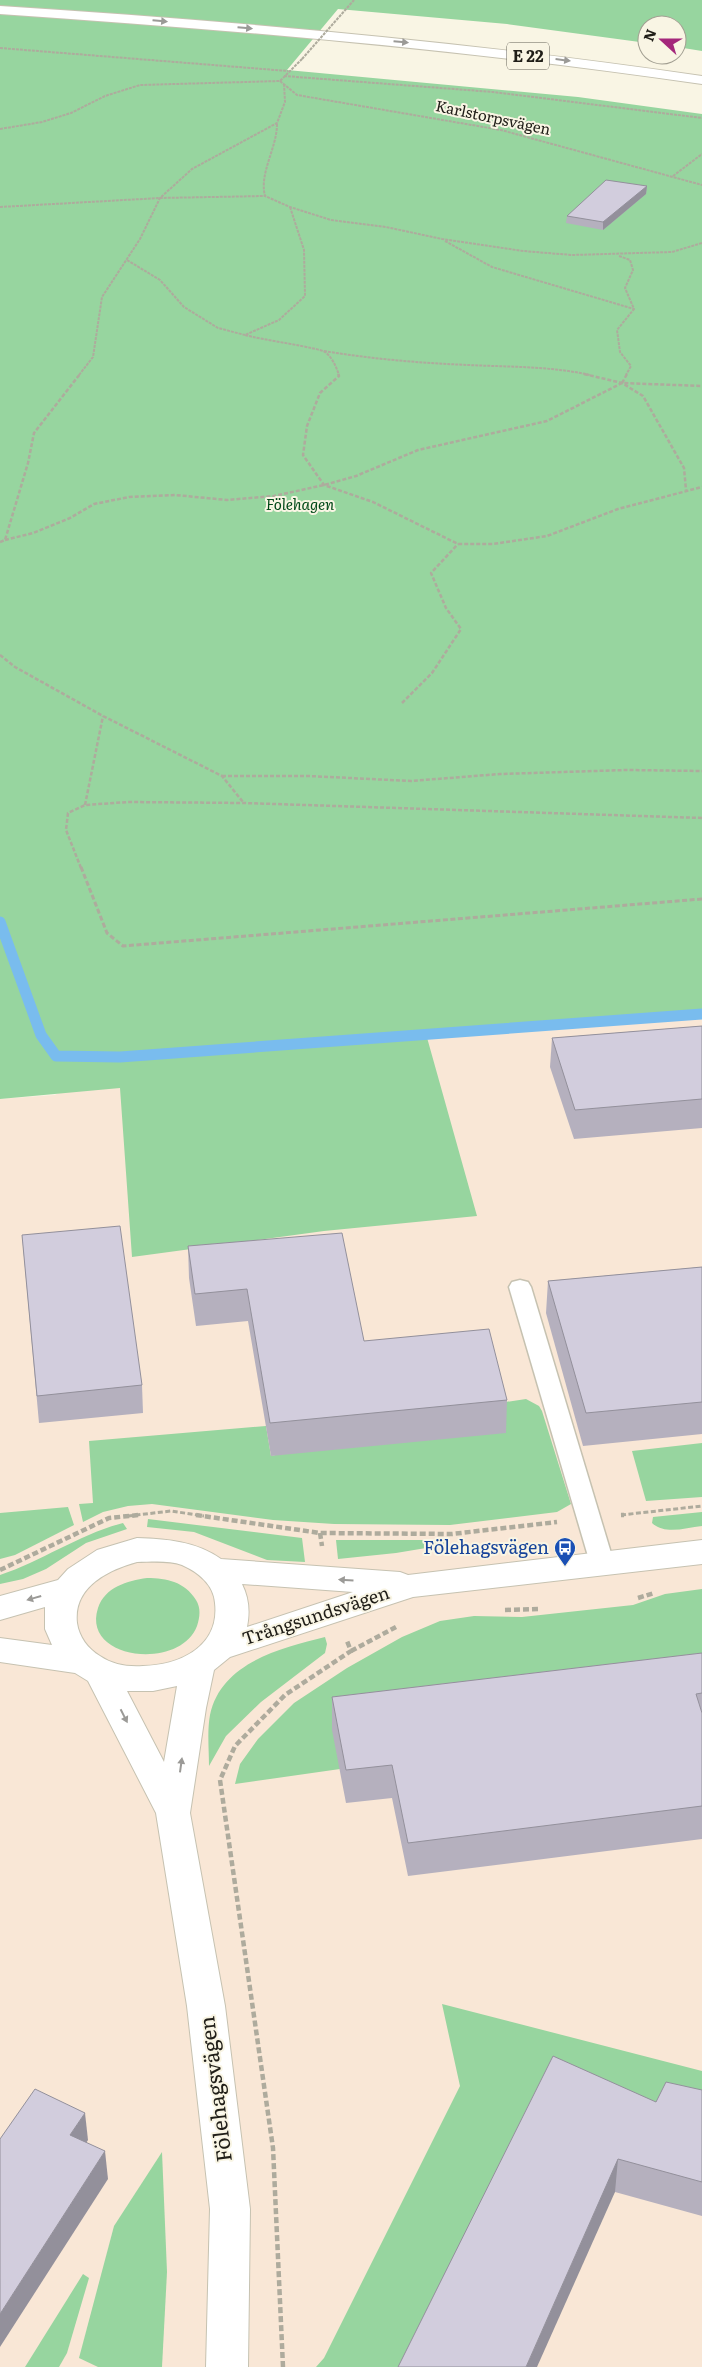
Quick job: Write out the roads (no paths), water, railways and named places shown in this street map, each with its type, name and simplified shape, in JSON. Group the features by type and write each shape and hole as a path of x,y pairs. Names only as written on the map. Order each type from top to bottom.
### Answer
{"main road":[{"name":"E 22","path":"54,0 247,14 559,46"},
{"name":"E 22","path":"0,10 124,18 481,51 702,80"},
{"path":"0,16 124,18"},
{"path":"0,1650 92,1667 124,1679 148,1680 172,1676 210,1656 231,1629 235,1609 229,1588 215,1570 193,1557 166,1550 137,1550 109,1557 86,1570 68,1589 60,1608 60,1627 67,1646 92,1667"},
{"name":"Trångsundsvägen","path":"215,1570 412,1585 702,1552"},
{"name":"Trångsundsvägen","path":"210,1656 412,1585"},
{"path":"0,1608 68,1589"},
{"name":"Fölehagsvägen","path":"210,1656 189,1708 174,1813 206,2006 230,2209 227,2367"},
{"name":"Fölehagsvägen","path":"92,1667 174,1813"}],"lane":[{"path":"520,1288 602,1563"}],"waterway":[{"path":"0,922 41,1035 56,1056 120,1057 702,1014"}],"place":[{"name":"Fölehagsvägen","path":"565,1567"}],"park label":[{"name":"Fölehagen","path":"300,505"}]}
